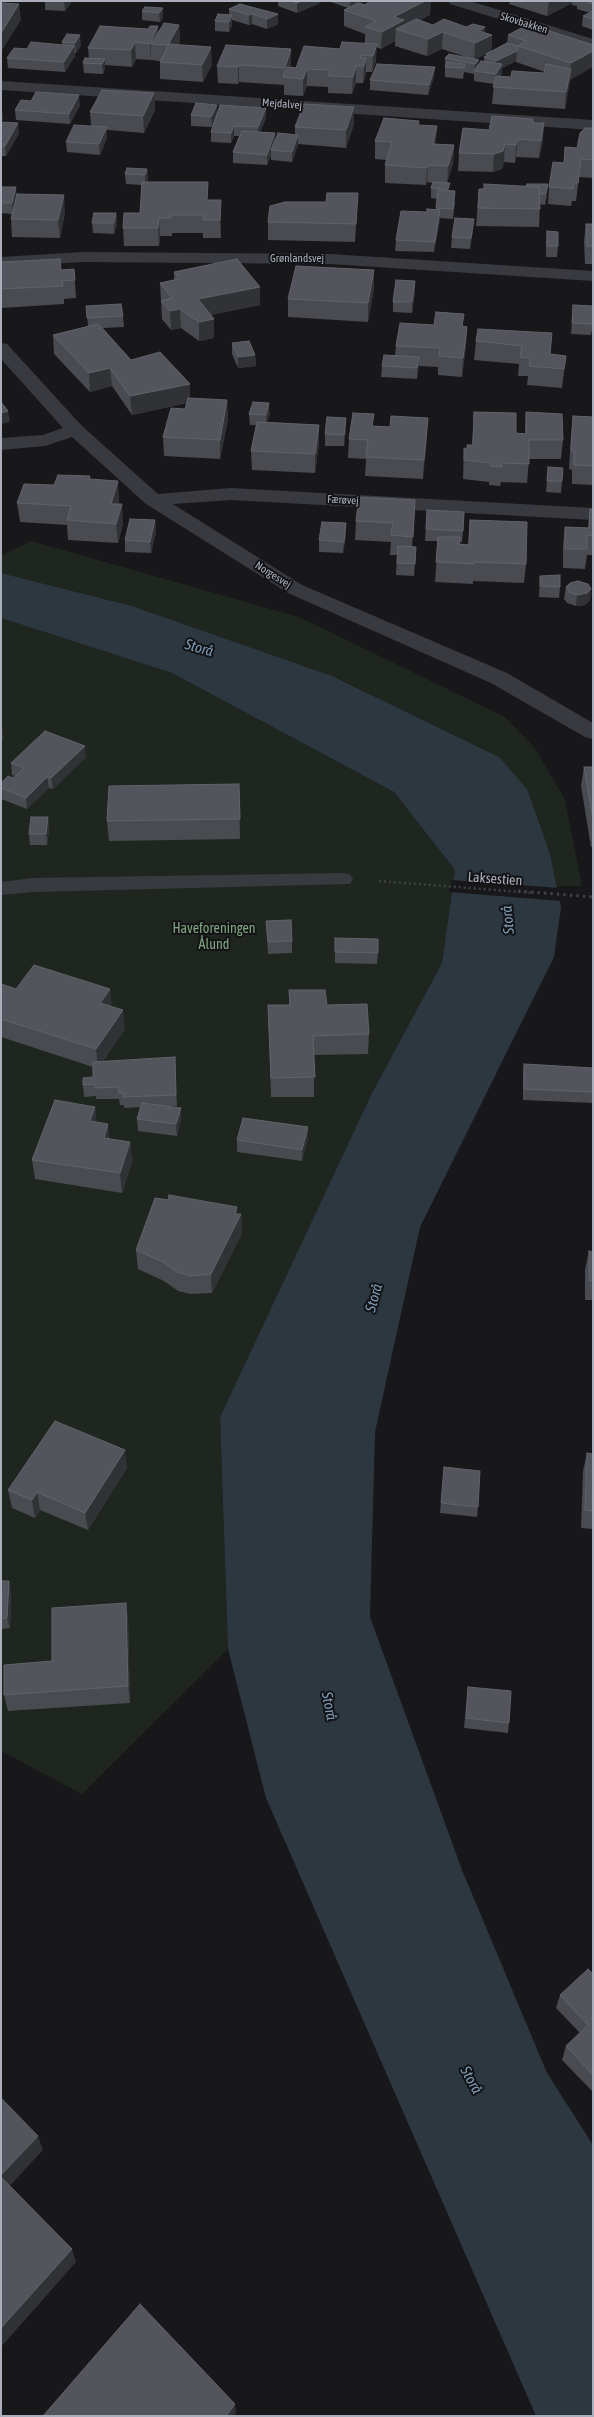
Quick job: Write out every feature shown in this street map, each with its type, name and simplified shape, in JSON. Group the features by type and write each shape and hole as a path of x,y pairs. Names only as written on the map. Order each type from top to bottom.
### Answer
{"street":[{"name":"Skovbakken","path":"454,1 593,44"},
{"name":"Mejdalvej","path":"1,85 593,126"},
{"name":"Grønlandsvej","path":"1,262 83,257 330,259 593,276"},
{"name":"Norgesvej","path":"1,348 75,430 153,500 295,589 499,678 593,732"},
{"path":"1,444 45,440 75,430"},
{"name":"Færøvej","path":"153,500 231,494 593,514"}],"lane":[{"path":"1,889 33,885 343,879"}],"path":[{"name":"Laksestien","path":"395,882 591,896"}],"green space":[{"path":"31,541 299,617 505,717 535,748 565,800 582,886 557,886 550,854 499,757 332,676 132,606 1,573 1,556"},
{"name":"Haveforeningen Ålund","path":"1,618 172,673 394,792 455,870 442,963 372,1093 220,1417 228,1649 82,1794 1,1751"}],"water":[{"name":"Storå","path":"1,573 132,606 332,676 499,757 527,789 550,854 561,907 554,957 420,1227 375,1432 370,1617 462,1870 547,2073 593,2145 593,2416 536,2416 266,1798 228,1649 220,1417 372,1093 442,963 455,870 394,792 172,673 1,618"}],"pier":[{"path":"451,880 560,888 562,901 449,892"}],"building":[{"path":"371,1 425,1 394,17 404,20 382,32 365,27 376,21 344,10 358,3 364,5"},
{"path":"1,3 19,4 1,33"},
{"path":"240,4 278,14 267,19 229,9"},
{"path":"145,7 163,8 159,13 142,11"},
{"path":"593,11 593,19 583,16"},
{"path":"218,14 232,15 229,22 215,21"},
{"path":"416,19 433,25 444,19 466,27 473,24 485,27 479,31 492,35 475,43 443,32 428,39 396,29"},
{"path":"164,23 179,25 168,45 151,44"},
{"path":"100,26 148,29 150,26 158,26 150,44 135,42 131,50 88,48"},
{"path":"523,27 541,33 547,30 593,45 593,51 571,63 518,46 526,41 508,35"},
{"path":"67,34 80,35 75,43 62,42"},
{"path":"31,42 74,46 64,62 7,58 14,48 27,49"},
{"path":"342,42 377,44 373,56 361,55 360,58 366,58 364,66 356,66 353,77 328,76 330,70 307,69 303,79 283,77 287,67 296,68 304,46 340,49"},
{"path":"507,43 518,46 517,51 496,61 484,57 488,55 486,54"},
{"path":"169,44 211,47 202,65 160,62"},
{"path":"226,45 291,49 285,68 239,65 238,67 217,66"},
{"path":"449,54 479,60 475,64 445,58"},
{"path":"85,58 105,59 102,64 83,63"},
{"path":"481,61 502,64 496,74 474,71"},
{"path":"447,62 465,64 464,68 445,67"},
{"path":"377,64 435,67 429,85 370,80"},
{"path":"546,64 571,69 566,92 493,87 496,76 511,77 512,71 544,73"},
{"path":"102,90 154,93 143,116 90,112"},
{"path":"36,92 79,95 69,114 15,110 21,100 31,101"},
{"path":"196,103 217,105 211,117 191,115"},
{"path":"304,104 354,107 346,130 295,127"},
{"path":"220,105 266,108 258,127 234,126 231,133 211,132"},
{"path":"492,116 533,119 533,123 544,123 541,141 518,139 516,145 505,144 503,151 494,154 459,153 463,128 489,130"},
{"path":"384,118 419,121 418,125 437,126 433,144 454,145 448,166 428,165 427,168 385,165 392,142 375,141"},
{"path":"1,122 18,123 5,146 1,146"},
{"path":"74,125 107,127 99,144 66,142"},
{"path":"585,128 593,128 593,160 581,159 578,183 574,183 573,189 549,187 553,162 564,163 565,147 577,148 580,133"},
{"path":"242,131 275,133 267,155 233,152"},
{"path":"278,133 298,135 292,152 271,150"},
{"path":"127,168 147,169 145,175 125,174"},
{"path":"142,182 208,182 207,200 221,200 220,220 203,220 203,215 171,215 171,218 159,218 158,228 123,228 124,213 140,213"},
{"path":"433,182 450,183 448,189 431,188"},
{"path":"484,184 539,187 540,209 478,208 479,189 484,189"},
{"path":"527,184 548,184 546,194 539,194 539,187 526,186"},
{"path":"1,187 16,187 12,203 1,203"},
{"path":"438,190 455,191 453,209 436,208"},
{"path":"327,193 358,193 356,224 268,222 270,206 285,202 326,202"},
{"path":"17,194 64,195 58,220 11,219"},
{"path":"427,209 440,210 435,242 396,240 401,211 427,212"},
{"path":"94,213 116,213 114,223 92,223"},
{"path":"455,218 474,219 471,238 452,237"},
{"path":"586,224 593,224 593,246 587,246"},
{"path":"547,231 558,232 558,246 547,246"},
{"path":"60,259 61,270 74,269 75,280 62,281 63,286 1,289 1,262"},
{"path":"237,259 260,287 198,299 214,319 199,322 180,309 170,311 161,301 172,298 160,283 179,279 174,272"},
{"path":"296,266 374,270 368,303 288,299"},
{"path":"396,280 415,281 412,302 393,302"},
{"path":"121,304 123,316 87,318 86,306"},
{"path":"573,305 593,306 593,324 572,323"},
{"path":"436,312 464,314 462,326 467,327 463,358 439,356 440,348 396,346 400,323 434,325"},
{"path":"98,324 131,360 160,352 190,384 130,396 110,368 89,373 53,335"},
{"path":"478,329 552,333 550,354 566,356 564,369 529,366 530,358 520,357 522,346 476,341"},
{"path":"249,341 255,355 238,357 232,343"},
{"path":"384,355 419,357 417,368 382,366"},
{"path":"188,398 227,400 220,440 163,437 171,408 185,409"},
{"path":"1,402 8,411 1,413"},
{"path":"253,402 269,403 266,415 249,414"},
{"path":"474,412 516,413 516,433 526,434 526,412 562,414 563,440 529,440 529,464 502,463 502,467 490,466 490,463 464,460 464,448 467,449 467,445 473,445"},
{"path":"353,413 374,414 372,426 390,427 391,416 428,418 424,460 366,457 368,440 349,439"},
{"path":"573,416 593,417 593,466 574,465 574,451 571,450"},
{"path":"327,417 346,418 344,435 325,434"},
{"path":"257,422 319,425 315,454 251,451"},
{"path":"548,467 563,468 562,481 547,481"},
{"path":"58,475 90,476 89,479 118,481 111,504 122,504 116,524 67,520 71,506 17,503 24,484 54,485"},
{"path":"359,497 415,500 413,537 391,535 393,523 356,521"},
{"path":"590,509 593,510 593,536 587,535 587,549 565,549 565,527 589,528"},
{"path":"427,510 464,512 463,531 426,529"},
{"path":"130,519 155,520 150,542 125,540"},
{"path":"470,520 527,522 526,564 436,562 438,537 460,537 459,544 469,545"},
{"path":"322,522 346,523 344,542 319,540"},
{"path":"398,546 416,547 415,564 397,563"},
{"path":"560,575 560,587 540,586 540,576"},
{"path":"578,581 588,584 591,589 587,593 577,595 569,592 566,587 570,583"},
{"path":"45,731 85,746 51,778 47,777 26,798 1,788 1,783 8,776 13,778 24,768 11,763"},
{"path":"584,767 593,767 593,819"},
{"path":"239,784 240,819 107,821 109,786"},
{"path":"31,817 48,817 46,834 29,834"},
{"path":"291,920 292,941 268,942 266,921"},
{"path":"335,938 378,939 378,953 335,952"},
{"path":"34,965 110,989 100,1003 123,1010 96,1049 1,1019 1,984 16,989"},
{"path":"289,990 325,990 327,1005 367,1004 369,1034 313,1036 315,1077 271,1078 268,1005 290,1005"},
{"path":"175,1057 176,1095 123,1097 123,1093 119,1093 118,1087 95,1088 95,1084 83,1085 83,1078 93,1077 93,1062"},
{"path":"524,1064 593,1068 593,1092 524,1089"},
{"path":"55,1100 95,1107 90,1121 108,1124 104,1138 130,1142 120,1173 32,1160"},
{"path":"142,1103 181,1108 176,1124 137,1119"},
{"path":"243,1118 308,1127 302,1150 237,1140"},
{"path":"169,1195 237,1207 235,1214 241,1214 211,1274 190,1276 177,1272 163,1262 136,1250 155,1198 168,1200"},
{"path":"589,1251 593,1252 593,1281 589,1281"},
{"path":"55,1421 125,1450 85,1513 37,1492 32,1500 8,1490"},
{"path":"587,1453 593,1454 593,1511 585,1510"},
{"path":"444,1467 480,1471 478,1507 441,1503"},
{"path":"1,1581 9,1581 7,1618 1,1618"},
{"path":"126,1603 128,1686 4,1695 4,1665 52,1661 52,1608"},
{"path":"468,1687 511,1691 509,1723 466,1718"},
{"path":"588,1969 593,1974 593,2017 591,2018 593,2020 593,2075 566,2046 588,2025 560,1995"},
{"path":"1,2098 38,2136 1,2175"},
{"path":"1,2177 72,2249 1,2328"},
{"path":"140,2304 235,2404 226,2416 43,2416"}]}
